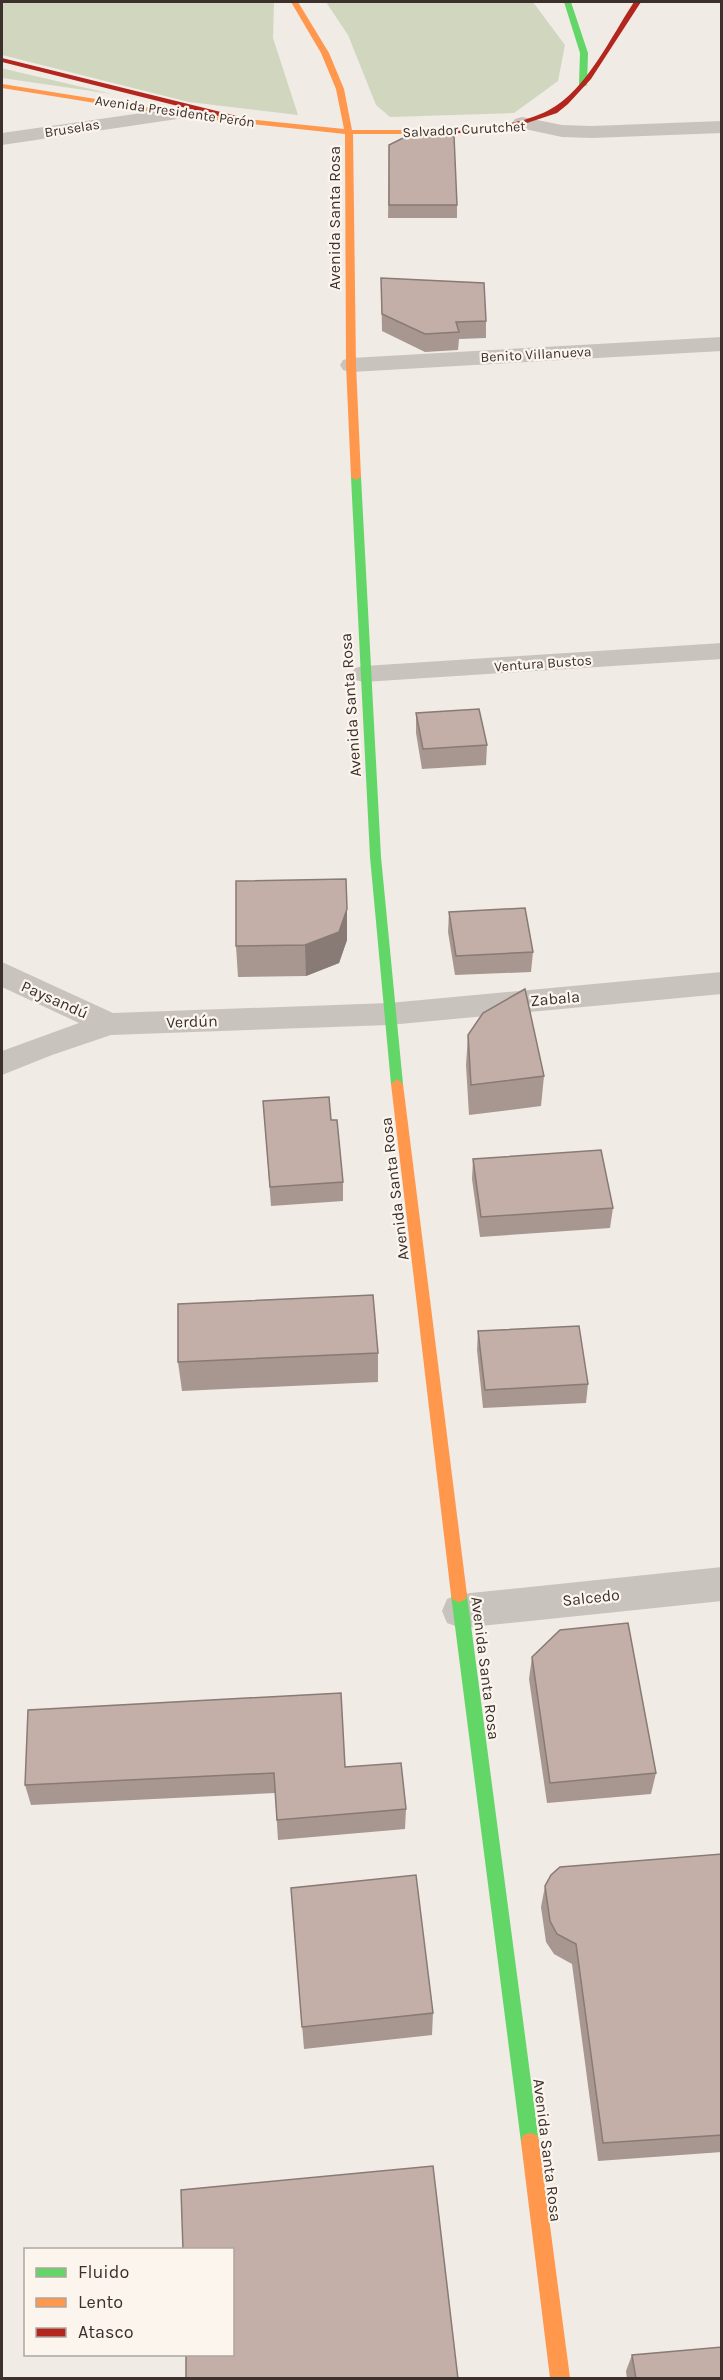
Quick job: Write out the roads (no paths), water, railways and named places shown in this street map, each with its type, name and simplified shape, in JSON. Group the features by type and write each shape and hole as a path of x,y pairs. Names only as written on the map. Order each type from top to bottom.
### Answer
{"main road":[{"name":"Avenida Santa Rosa","path":"295,2 333,71 340,89 349,132 351,365 364,674 389,1014 461,1611 560,2379"},
{"path":"567,2 584,53 583,85"},
{"path":"522,123 554,111 575,95 637,2"},
{"path":"2,60 246,121"},
{"name":"Avenida Presidente Perón","path":"2,86 177,114 349,132"},
{"name":"Salvador Curutchet","path":"349,132 451,132 490,129 522,123"}],"street":[{"name":"Bruselas","path":"2,140 177,114"},
{"name":"Salvador Curutchet","path":"522,123 562,131 592,132 722,127"},
{"name":"Benito Villanueva","path":"351,365 722,344"},
{"name":"Ventura Bustos","path":"364,674 722,651"},
{"name":"Paysandú","path":"2,972 16,982 110,1024"},
{"name":"Zabala","path":"389,1014 722,983"},
{"name":"Verdún","path":"2,1064 41,1047 110,1024 389,1014"},
{"name":"Salcedo","path":"461,1611 722,1584"}]}
